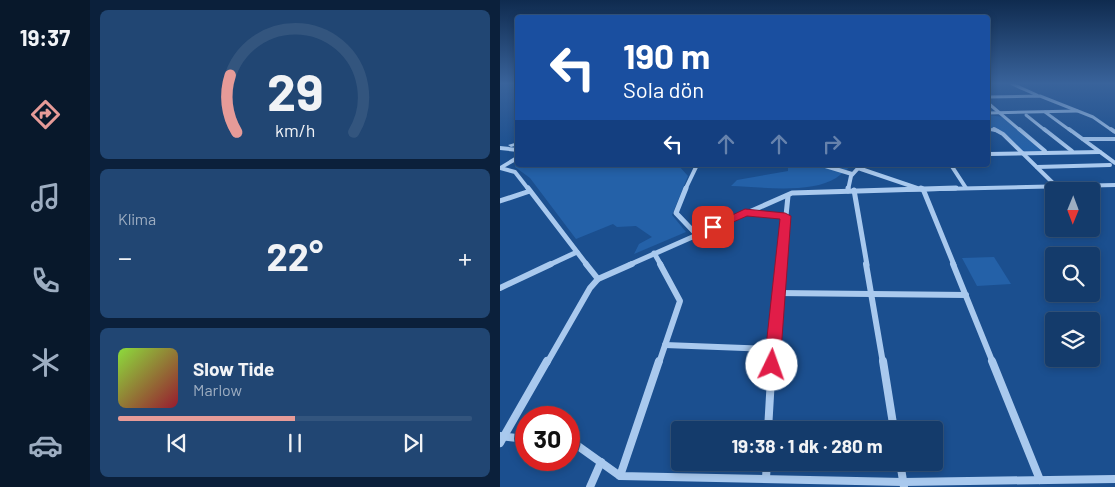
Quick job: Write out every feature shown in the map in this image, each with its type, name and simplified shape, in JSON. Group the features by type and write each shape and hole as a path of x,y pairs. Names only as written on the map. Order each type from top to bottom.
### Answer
{"street":[{"path":"993,107 1046,151"},
{"path":"1069,107 1080,111 1115,132"},
{"path":"990,113 1080,111"},
{"path":"1045,112 1115,163"},
{"path":"1026,115 1073,151"},
{"path":"990,129 1002,132 1052,182"},
{"path":"1083,139 1115,139"},
{"path":"500,144 515,145"},
{"path":"500,148 515,151"},
{"path":"990,154 1046,151 1100,152"},
{"path":"500,164 515,154"},
{"path":"500,168 515,160"},
{"path":"1037,167 1110,165"},
{"path":"696,167 676,213 696,234"},
{"path":"829,167 852,174"},
{"path":"859,167 852,174 848,182 871,294 892,421"},
{"path":"863,167 923,189 1040,480"},
{"path":"952,167 966,188"},
{"path":"500,168 515,172 598,279"},
{"path":"1100,185 1115,185"},
{"path":"515,439 501,438 590,288 598,279 745,212 792,193 1045,186"},
{"path":"500,201 530,191"},
{"path":"769,421 777,293 788,196"},
{"path":"745,212 785,216"},
{"path":"500,288 577,252"},
{"path":"620,476 680,297 654,253"},
{"path":"777,293 966,296"},
{"path":"665,345 773,349"},
{"path":"580,447 620,476 766,478 904,485 1115,479"},
{"path":"590,487 600,462"},
{"path":"766,471 766,478"},
{"path":"902,471 904,485"}],"shaded area":[{"path":"990,115 1003,117 1042,151 1022,152 1002,131 990,130"},
{"path":"515,167 680,167 688,176 672,215 686,232 634,254 639,244 652,237 636,226 617,227 613,224 576,239 530,178"},
{"path":"788,167 850,167 836,178 813,186 770,188 731,186 737,180 788,171"},
{"path":"994,257 1011,284 977,286 962,258"}],"route":[{"path":"713,227 745,212 785,216 772,365"}]}
